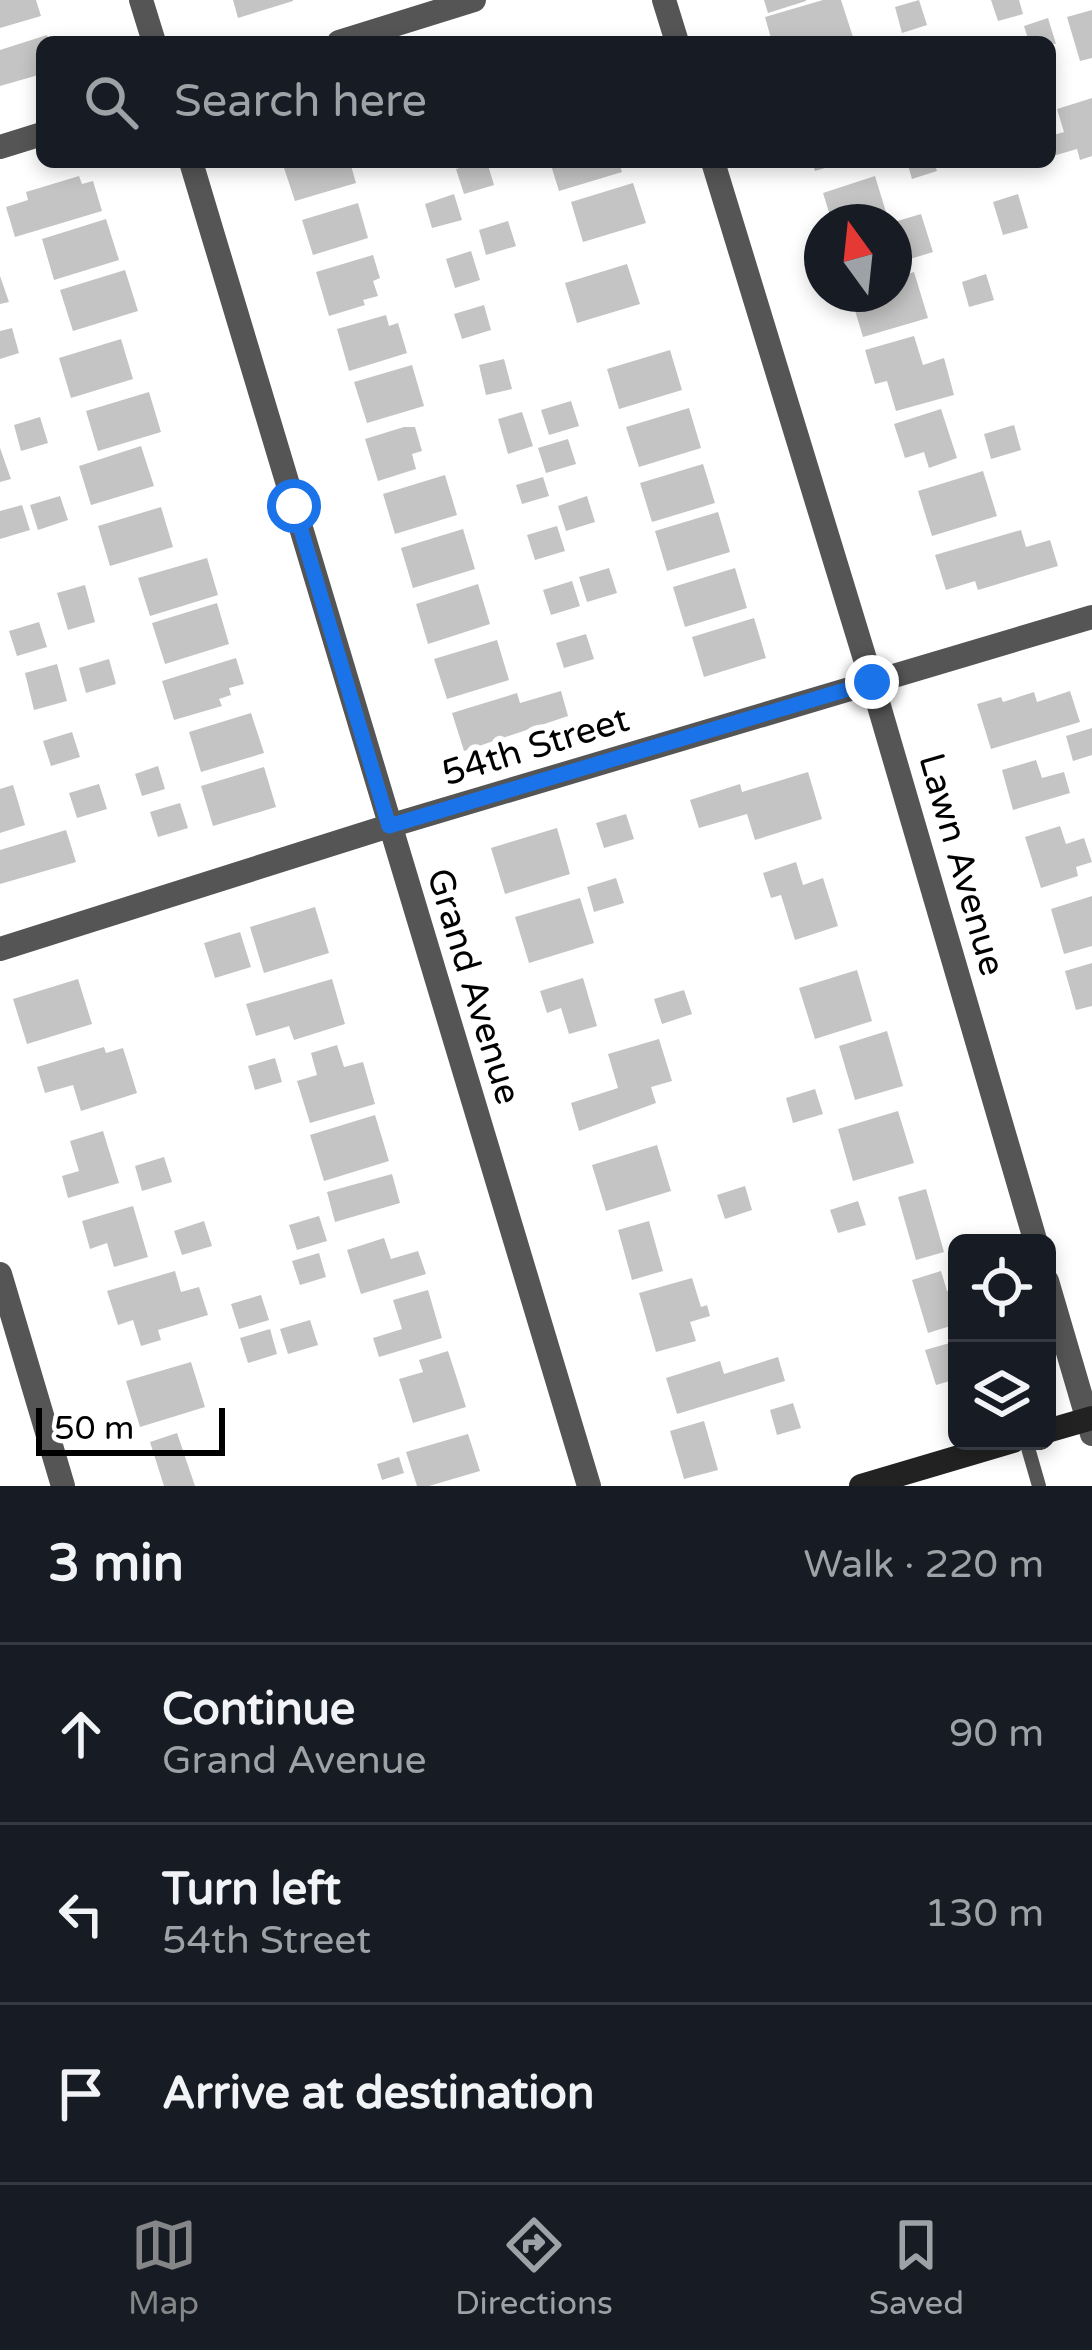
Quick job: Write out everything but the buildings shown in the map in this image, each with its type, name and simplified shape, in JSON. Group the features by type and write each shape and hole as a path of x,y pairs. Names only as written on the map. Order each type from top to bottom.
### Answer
{"main road":[{"path":"1056,1430 1090,1424"},
{"path":"861,1486 983,1450"}],"street":[{"path":"141,0 152,36"},
{"path":"358,36 474,0"},
{"path":"664,0 674,36"},
{"path":"0,147 36,136"},
{"name":"Grand Avenue","path":"193,168 589,1486"},
{"name":"Lawn Avenue","path":"715,168 1033,1234"},
{"name":"54th Street","path":"0,949 389,826 1092,617"},
{"path":"0,1274 63,1486"},
{"path":"1056,1311 1090,1424"}],"lane":[{"path":"1029,1450 1039,1486"}],"route":[{"path":"294,506 389,826 872,682"}]}
